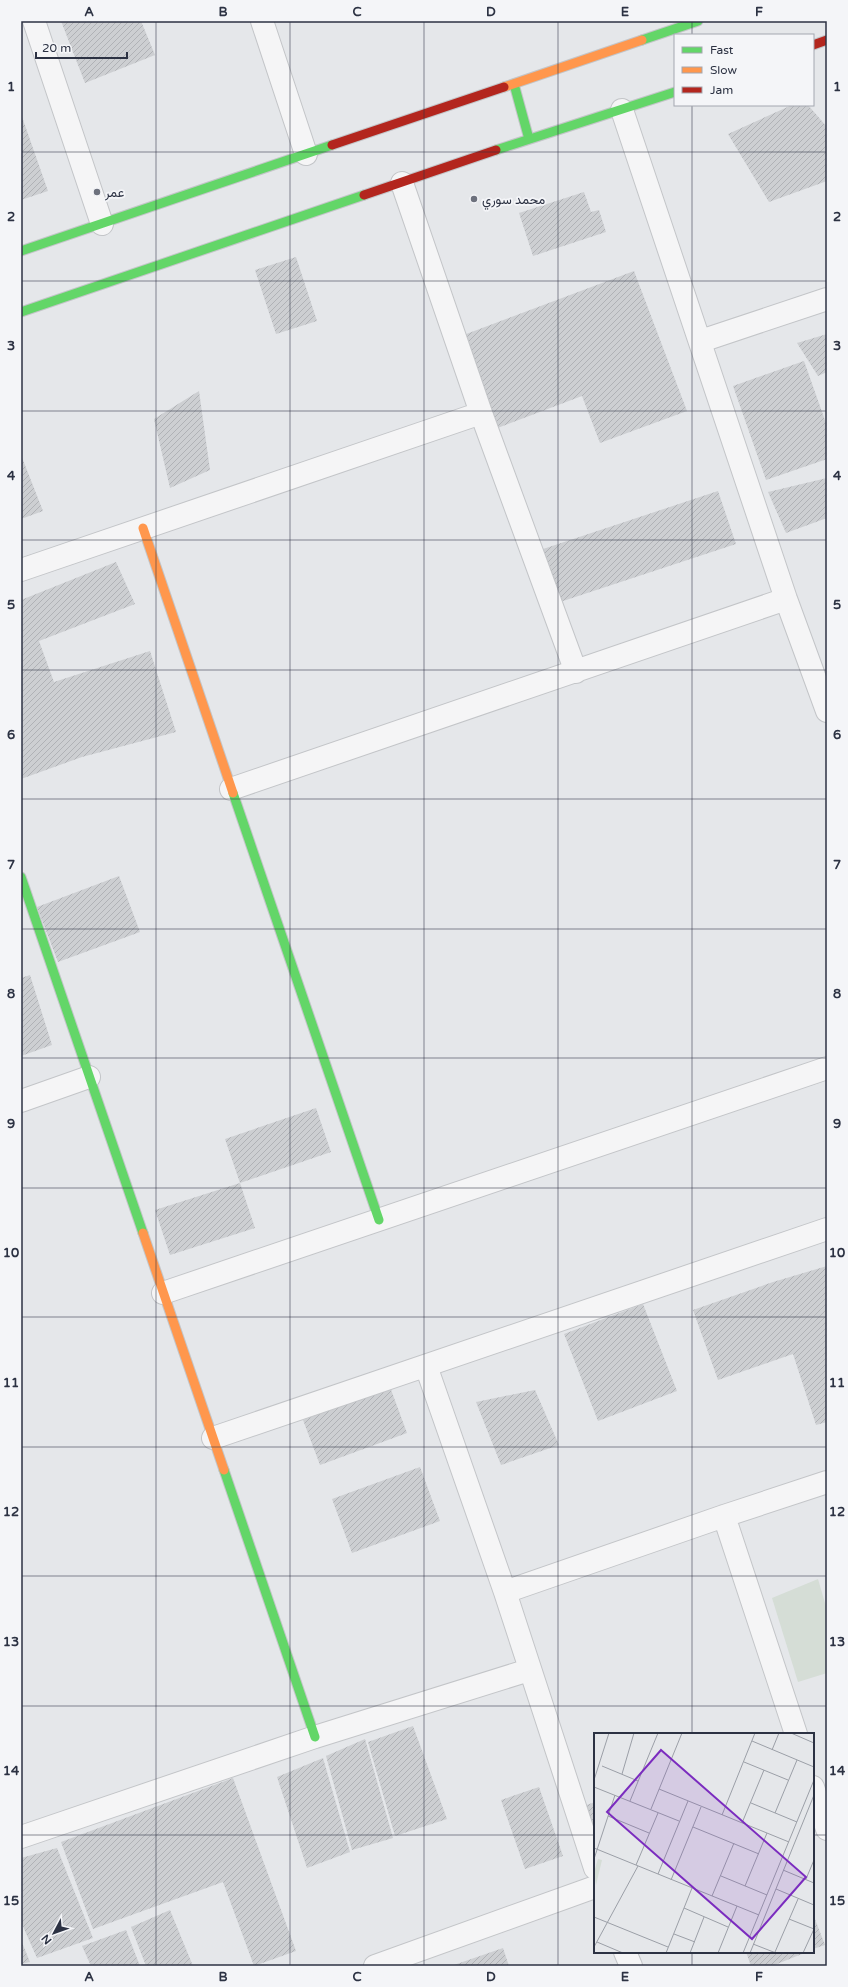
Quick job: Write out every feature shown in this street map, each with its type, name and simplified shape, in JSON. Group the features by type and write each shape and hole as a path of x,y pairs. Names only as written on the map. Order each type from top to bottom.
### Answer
{"street":[{"path":"34,21 102,224"},
{"path":"262,21 306,154"},
{"path":"21,251 698,21"},
{"path":"814,45 827,40"},
{"path":"514,84 529,139"},
{"path":"21,312 529,139 674,92"},
{"path":"622,110 786,599 827,711"},
{"path":"402,183 481,413 576,672"},
{"path":"701,342 827,299"},
{"path":"21,570 481,413"},
{"path":"143,528 379,1220"},
{"path":"231,789 786,599"},
{"path":"21,877 315,1737"},
{"path":"163,1293 827,1068"},
{"path":"21,1100 89,1077"},
{"path":"213,1438 827,1229"},
{"path":"426,1366 506,1592 529,1670 594,1865"},
{"path":"506,1592 724,1516 827,1482"},
{"path":"724,1516 796,1733"},
{"path":"21,1837 315,1737 529,1670"},
{"path":"814,1790 827,1829"},
{"path":"387,1964 594,1887"},
{"path":"625,1953 630,1966"}],"shaded area":[{"path":"818,1579 827,1610 827,1673 798,1682 772,1598"}],"building":[{"path":"61,21 141,21 155,55 85,83"},
{"path":"790,106 809,106 827,127 827,181 769,202 728,134"},
{"path":"21,114 48,191 21,200"},
{"path":"584,192 591,212 599,210 606,232 533,256 519,213"},
{"path":"296,257 317,321 276,334 255,270"},
{"path":"634,271 687,411 600,443 582,396 495,429 461,336"},
{"path":"827,334 827,372 818,376 797,343"},
{"path":"804,361 827,426 827,459 766,480 733,386"},
{"path":"199,391 210,470 170,488 154,419"},
{"path":"21,455 43,511 21,519"},
{"path":"827,478 827,518 786,533 768,492"},
{"path":"718,491 736,544 560,602 543,549"},
{"path":"116,562 135,604 39,641 54,682 150,651 176,732 82,757 21,779 21,600"},
{"path":"119,876 140,932 58,962 37,907"},
{"path":"30,975 52,1045 21,1056 21,978"},
{"path":"316,1108 331,1152 240,1183 225,1139"},
{"path":"240,1183 255,1228 170,1255 155,1210"},
{"path":"827,1266 827,1422 816,1425 793,1354 718,1380 693,1310 773,1282"},
{"path":"643,1304 677,1391 598,1421 564,1334"},
{"path":"390,1387 407,1433 320,1465 303,1420"},
{"path":"535,1390 559,1445 501,1465 476,1402"},
{"path":"420,1467 440,1521 352,1553 332,1499"},
{"path":"413,1726 447,1819 395,1836 368,1742"},
{"path":"365,1739 393,1838 352,1850 326,1756"},
{"path":"323,1758 350,1852 307,1868 277,1777"},
{"path":"233,1778 296,1951 254,1966 223,1882 93,1929 61,1842"},
{"path":"539,1787 563,1856 525,1869 501,1800"},
{"path":"594,1802 594,1837 581,1807"},
{"path":"57,1848 93,1938 37,1958 21,1922 21,1858"},
{"path":"170,1910 193,1966 146,1966 131,1927"},
{"path":"814,1917 825,1945 814,1949"},
{"path":"126,1930 140,1966 91,1966 82,1946"},
{"path":"21,1940 30,1962 21,1964"},
{"path":"503,1948 509,1966 451,1966"},
{"path":"746,1953 804,1953 772,1966 751,1966"}],"traffic: fast":[{"path":"642,40 698,21"},
{"path":"514,84 529,139"},
{"path":"496,150 674,92"},
{"path":"21,251 332,145"},
{"path":"21,312 364,195"},
{"path":"233,793 379,1220"},
{"path":"21,877 143,1233"},
{"path":"224,1470 315,1737"}],"traffic: slow":[{"path":"504,87 642,40"},
{"path":"143,528 233,793"},
{"path":"143,1233 224,1470"}],"traffic: jam":[{"path":"814,45 827,40"},
{"path":"332,145 504,87"},
{"path":"364,195 496,150"}],"place":[{"name":"عمر","path":"97,192"},
{"name":"محمد سوري","path":"474,199"}]}
